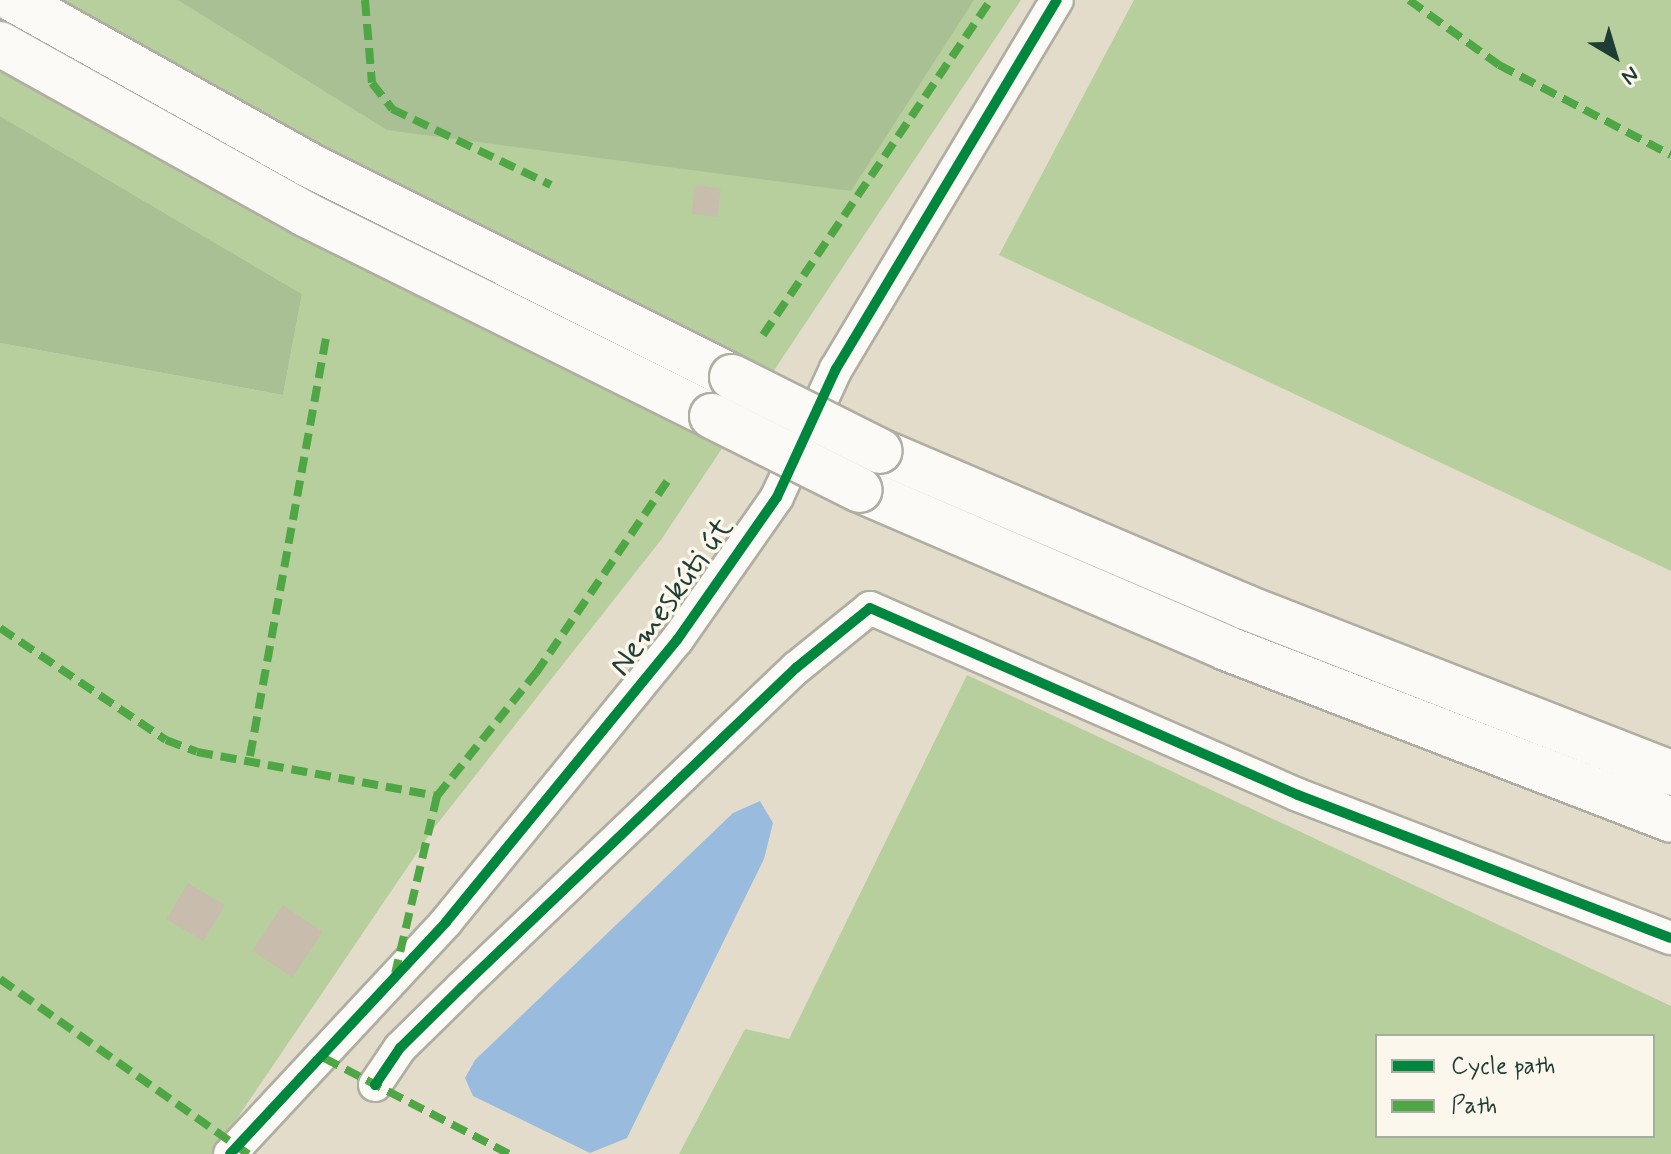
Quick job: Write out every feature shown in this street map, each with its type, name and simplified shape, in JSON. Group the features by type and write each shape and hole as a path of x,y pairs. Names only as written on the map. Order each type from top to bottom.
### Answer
{"highway":[{"path":"14,0 311,166 880,451 1273,619 1671,773"},
{"path":"0,44 305,214 860,490 1226,648 1671,820"}],"street":[{"name":"Nemeskúti út","path":"230,1154 446,922 677,640 777,497 836,369 1057,0"},
{"path":"375,1085 400,1048 462,987 805,659 870,608 1298,795 1671,938"}],"green space":[{"path":"0,0 1021,0 661,540 434,828 213,1154 0,1154 0,343 283,395 302,294 0,116"},
{"path":"178,0 974,0 851,191 387,130"},
{"path":"1134,0 1671,0 1671,571 999,255"},
{"path":"0,116 302,294 283,395 0,343"},
{"path":"967,675 1671,1006 1671,1154 679,1154 745,1029 789,1039"}],"water":[{"path":"760,801 773,823 764,859 627,1138 590,1153 473,1096 465,1078 475,1060 733,813"}],"building":[{"path":"695,185 721,188 717,217 691,214"},
{"path":"188,883 225,905 203,941 166,919"},
{"path":"283,905 323,932 292,977 252,951"}],"marked path":[{"path":"365,0 372,83 392,109 551,185"},
{"path":"763,335 991,0"},
{"path":"1409,0 1499,65 1671,155"},
{"path":"250,756 326,337"},
{"path":"437,796 536,673 667,482"},
{"path":"0,628 166,740 197,752 437,796 395,973"},
{"path":"0,979 248,1154"},
{"path":"324,1058 509,1154"}],"cycle path":[{"path":"230,1154 446,922 677,640 777,497 836,369 1057,0"},
{"path":"375,1085 400,1048 462,987 796,668 870,608 1298,795 1671,938"}]}
